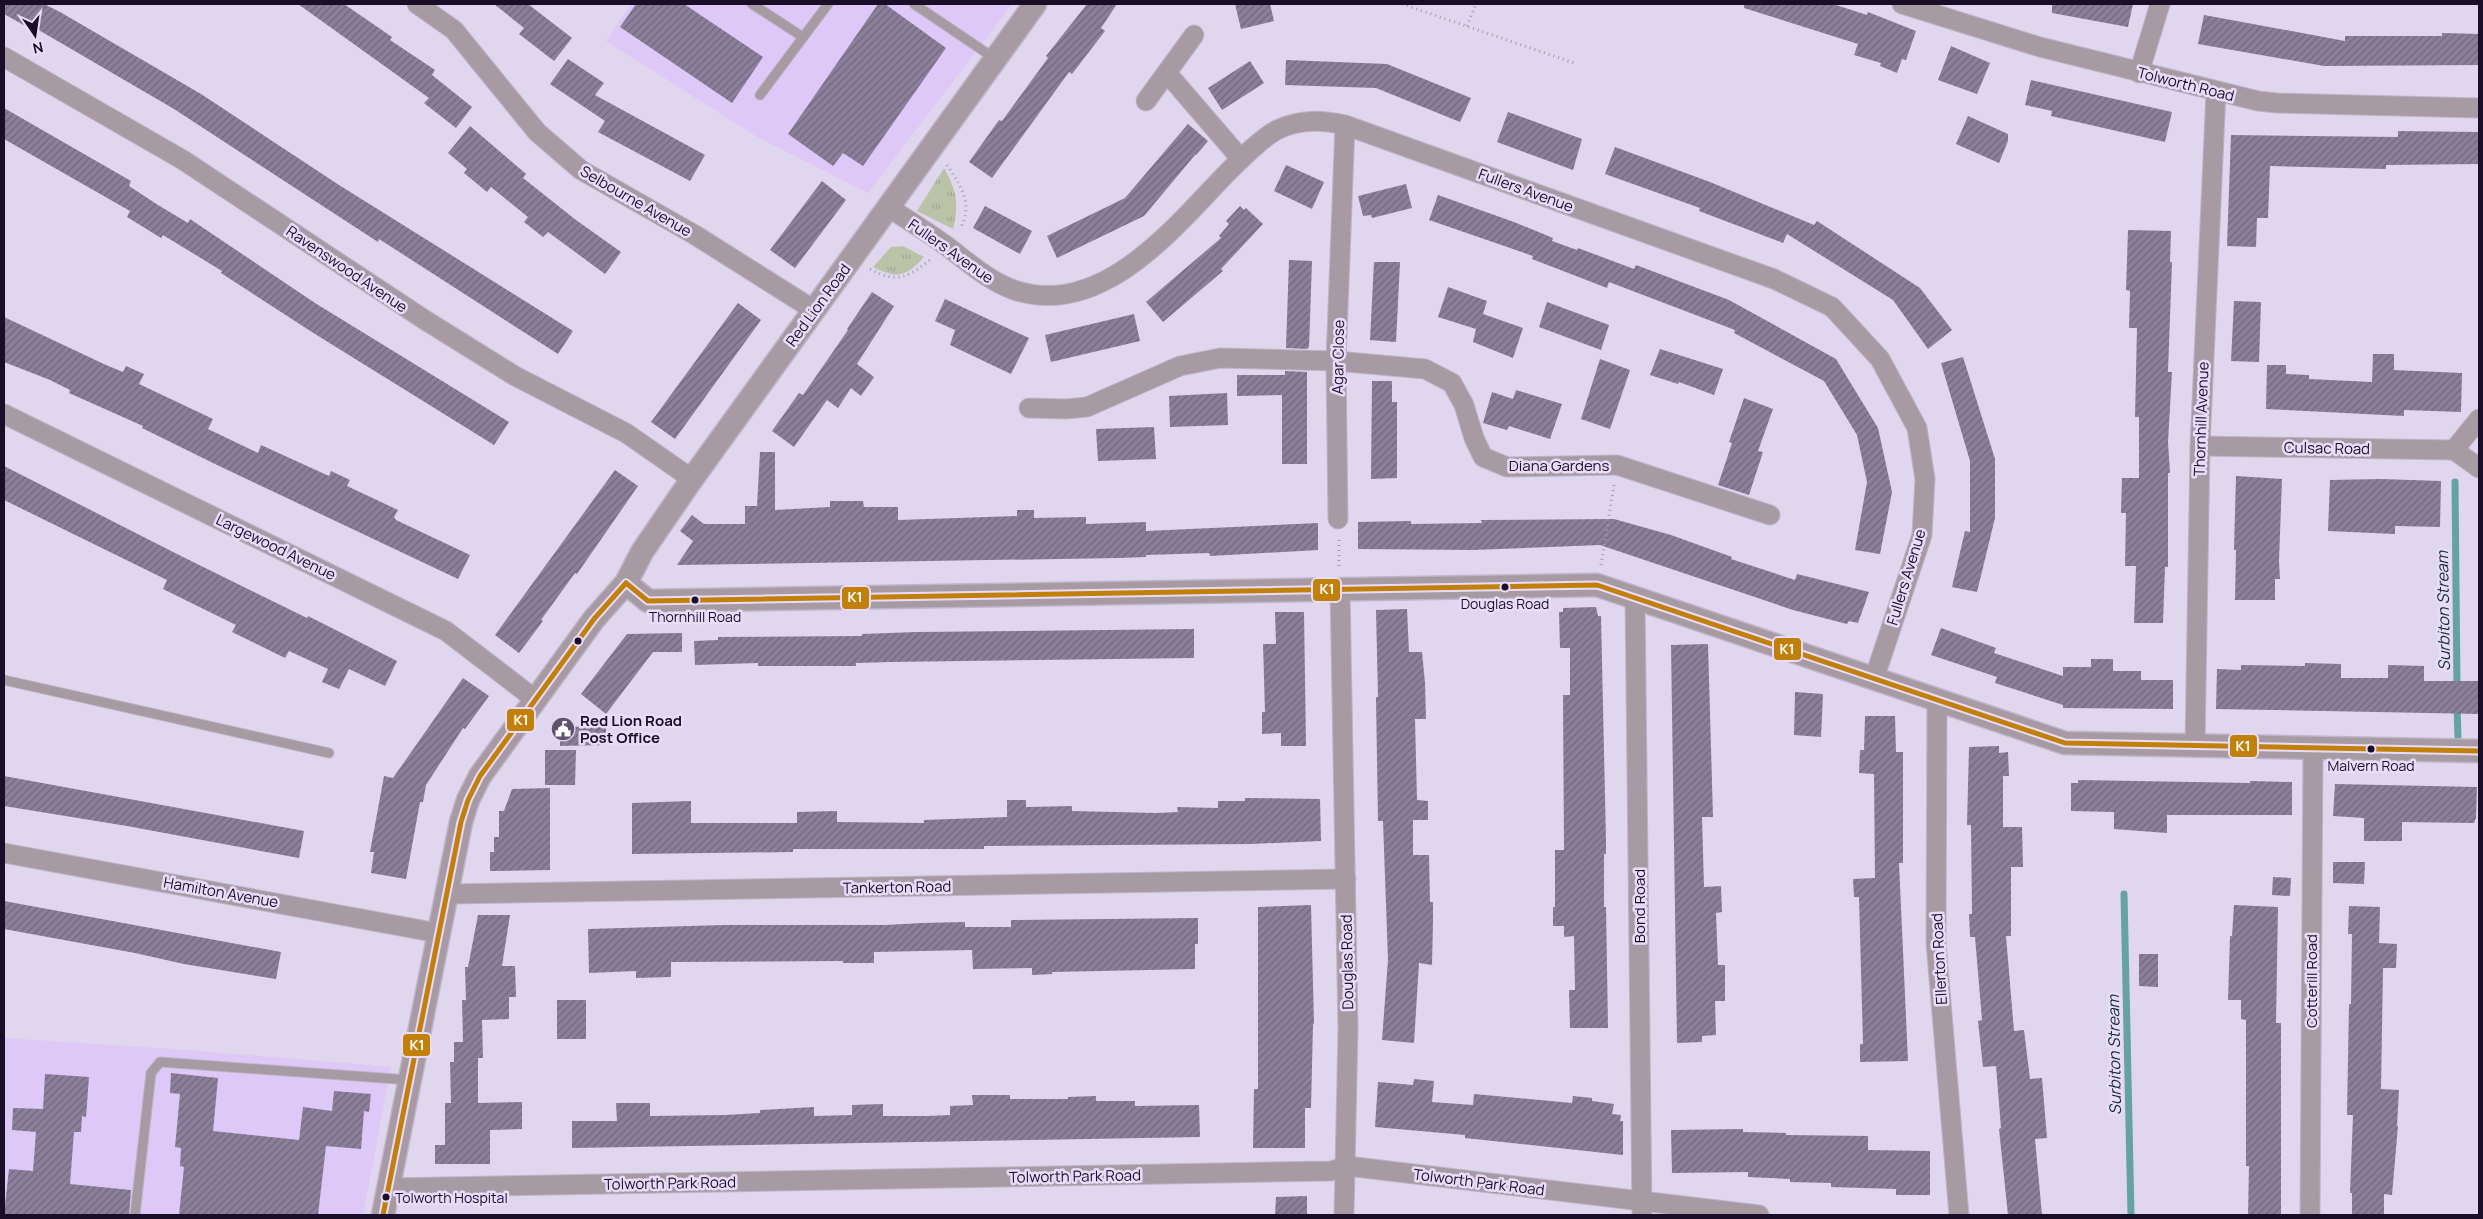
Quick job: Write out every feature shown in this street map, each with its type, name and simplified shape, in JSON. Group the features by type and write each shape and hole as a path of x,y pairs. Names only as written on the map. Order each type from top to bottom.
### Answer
{"street":[{"name":"Selbourne Avenue","path":"417,4 454,30 538,132 581,170 695,235 814,310"},
{"name":"Red Lion Road","path":"383,1215 461,822 468,800 480,776 594,619 626,583 642,552 692,478 994,58 1035,4"},
{"name":"Tolworth Road","path":"1902,4 2040,47 2216,92 2277,103 2479,108"},
{"path":"2139,72 2160,4"},
{"path":"1146,101 1194,35"},
{"name":"Ravenswood Avenue","path":"4,56 183,160 425,320 515,376 626,433 692,478"},
{"path":"1167,73 1241,159"},
{"name":"Thornhill Avenue","path":"2195,746 2200,446 2216,92"},
{"name":"Fullers Avenue","path":"888,207 995,282 1016,290 1039,295 1081,290 1127,268 1159,244 1241,159 1277,129 1323,120 1345,125 1774,279 1832,306 1880,359 1917,428 1925,479 1922,535 1874,679"},
{"name":"Agar Close","path":"1338,519 1336,361 1345,125"},
{"name":"Diana Gardens","path":"1029,408 1066,409 1087,407 1180,366 1220,358 1336,361 1425,369 1452,383 1464,405 1474,438 1483,458 1507,467 1617,465 1770,515"},
{"name":"Largewood Avenue","path":"4,414 446,631 536,700"},
{"path":"2479,419 2454,450 2479,468"},
{"name":"Culsac Road","path":"2200,446 2454,450"},
{"path":"626,583 648,602 1597,585 2065,743 2479,751"},
{"name":"Douglas Road","path":"1340,590 1346,879 1346,1166 1344,1215"},
{"name":"Bond Road","path":"1635,597 1642,1208"},
{"name":"Ellerton Road","path":"1937,701 1936,943 1959,1215"},
{"name":"Cotterill Road","path":"2310,1215 2313,748"},
{"name":"Hamilton Avenue","path":"4,853 438,932"},
{"name":"Tankerton Road","path":"447,894 1346,879"},
{"name":"Tolworth Park Road","path":"388,1188 1322,1172 1346,1166 1642,1208 1759,1215"}],"lane":[{"path":"752,4 803,38"},
{"path":"760,95 828,4"},
{"path":"914,4 994,58"},
{"path":"4,680 329,754"},
{"path":"135,1215 151,1073 160,1062 410,1080"}],"path":[{"path":"1402,4 1577,64"},
{"path":"1467,26 1476,4"},
{"path":"1597,585 1617,465"},
{"path":"1338,519 1340,590"}],"shaded area":[{"path":"631,4 1012,4 868,193 759,138 606,41"},
{"name":"Tolworth Hospital","path":"4,1038 187,1050 391,1067 363,1215 4,1215"}],"green space":[{"path":"944,168 956,197 953,229 917,211"},
{"path":"903,246 924,257 912,269 901,274 895,274 873,267 891,247"}],"building":[{"path":"4,4 44,4 60,12 201,94 339,185 573,331 558,354 379,239 378,242 174,109 37,29 36,32 4,14"},
{"path":"298,4 344,4 392,37 390,40 435,70 432,75 472,107 456,128 424,103 429,98"},
{"path":"494,4 528,4 572,38 554,61 519,34 524,28"},
{"path":"636,4 684,4 763,57 732,103 620,27"},
{"path":"878,4 885,4 946,48 863,166 843,153 833,166 788,134"},
{"path":"1087,4 1117,4 1101,28 1105,31 1072,74 1069,72 992,178 969,162 999,120 1002,121 1048,58 1046,56"},
{"path":"1235,4 1270,4 1274,21 1241,29"},
{"path":"1744,4 1833,4 1867,15 1868,12 1916,31 1906,60 1902,59 1897,73 1880,66 1881,63 1854,55 1858,44 1744,8"},
{"path":"2052,4 2133,4 2128,27 2052,13"},
{"path":"2204,15 2345,41 2345,36 2442,36 2442,33 2479,34 2479,65 2324,66 2198,44"},
{"path":"1951,46 1990,63 1977,94 1938,80"},
{"path":"568,59 604,83 595,95 705,155 690,181 598,132 605,121 550,84"},
{"path":"1286,60 1387,64 1471,98 1460,122 1376,88 1285,85"},
{"path":"1250,61 1264,83 1222,110 1208,88"},
{"path":"2031,80 2172,112 2165,142 2051,116 2052,111 2025,105"},
{"path":"4,108 131,181 129,186 158,205 188,223 190,219 315,303 509,422 494,445 315,334 221,273 222,271 163,235 161,238 127,217 130,211 4,139"},
{"path":"1508,112 1582,139 1573,170 1497,142"},
{"path":"1968,116 2008,134 2008,141 1999,163 1956,144"},
{"path":"1188,124 1208,141 1196,155 1193,154 1195,155 1144,216 1057,258 1047,236 1125,198"},
{"path":"470,126 526,174 523,178 576,220 621,252 605,274 548,232 543,237 524,222 528,217 491,187 487,192 464,173 467,169 448,153"},
{"path":"2398,131 2479,132 2479,164 2386,165 2386,169 2270,166 2268,218 2257,218 2256,247 2227,246 2231,135 2398,137"},
{"path":"1615,147 1710,182 1814,225 1817,221 1920,288 1952,330 1928,349 1893,300 1787,234 1783,243 1699,211 1700,208 1605,174"},
{"path":"1286,165 1324,182 1312,209 1274,191"},
{"path":"822,181 846,200 795,268 770,250"},
{"path":"1406,184 1412,208 1372,218 1371,215 1363,216 1358,196"},
{"path":"1438,195 1514,222 1553,238 1552,241 1577,250 1578,248 1634,269 1636,265 1729,300 1836,359 1878,428 1892,492 1880,554 1855,550 1867,482 1857,435 1824,381 1734,333 1735,330 1609,282 1607,288 1532,259 1533,256 1429,220"},
{"path":"985,206 1032,231 1020,254 973,228"},
{"path":"1240,206 1244,210 1246,208 1263,224 1221,269 1223,271 1163,322 1146,302 1221,238 1219,236 1229,224 1226,221"},
{"path":"2128,230 2171,231 2170,262 2172,262 2168,372 2172,372 2168,442 2170,473 2168,473 2168,567 2165,567 2163,623 2134,623 2136,566 2125,566 2126,513 2121,513 2122,478 2139,478 2139,417 2135,417 2137,328 2129,328 2130,291 2126,290"},
{"path":"1289,260 1312,261 1309,347 1307,349 1286,348"},
{"path":"1374,262 1400,262 1396,342 1370,340"},
{"path":"1448,287 1487,301 1483,314 1523,328 1513,358 1473,342 1476,329 1438,317"},
{"path":"872,292 894,306 857,364 874,377 861,396 851,388 838,408 827,400 794,447 772,431 799,393 803,395"},
{"path":"945,299 1029,338 1011,374 950,345 955,330 935,321"},
{"path":"2234,301 2261,302 2259,362 2231,361"},
{"path":"1547,302 1609,325 1601,350 1539,327"},
{"path":"738,303 761,320 675,439 651,422"},
{"path":"1134,314 1140,341 1051,362 1045,335"},
{"path":"4,317 123,372 126,366 144,374 139,384 213,419 208,429 258,453 261,445 329,476 331,471 350,480 347,486 398,510 394,517 396,520 470,555 458,579 215,464 142,428 143,426 69,393 70,390 50,380 4,362"},
{"path":"1660,349 1723,369 1714,395 1679,382 1678,384 1650,375"},
{"path":"2373,354 2394,354 2394,370 2462,373 2461,412 2404,410 2404,416 2266,409 2267,365 2286,365 2286,374 2309,375 2309,379 2372,382"},
{"path":"1963,357 1995,459 1995,518 1977,592 1952,587 1965,531 1970,532 1970,461 1941,363"},
{"path":"1600,359 1630,370 1610,429 1581,419"},
{"path":"1285,371 1307,372 1307,464 1282,464 1282,395 1237,396 1237,375 1285,375"},
{"path":"1372,381 1392,381 1392,402 1397,402 1397,478 1371,479"},
{"path":"1516,390 1562,404 1550,439 1509,426 1507,430 1483,423 1492,392 1513,399"},
{"path":"1227,393 1228,425 1170,427 1169,396"},
{"path":"1744,398 1773,409 1758,451 1763,452 1749,495 1718,485 1732,443 1729,442"},
{"path":"1154,427 1156,459 1098,461 1096,429"},
{"path":"760,452 775,452 775,510 830,507 830,501 863,501 864,507 898,507 898,520 1017,516 1017,510 1034,510 1034,518 1086,517 1086,524 1146,522 1146,531 1318,523 1318,550 1210,556 1209,553 1146,555 1146,557 1120,558 677,565 693,541 680,531 692,515 704,524 745,524 745,506 757,506"},
{"path":"4,466 179,555 307,618 308,616 397,661 385,686 349,669 339,689 322,682 328,669 289,651 285,658 232,632 236,625 163,589 167,580 4,500"},
{"path":"615,470 638,486 519,653 495,635"},
{"path":"2236,476 2282,479 2280,579 2275,579 2275,600 2235,600"},
{"path":"2330,480 2441,481 2440,527 2395,526 2395,534 2328,531"},
{"path":"1614,519 1671,535 1732,557 1731,559 1795,580 1797,574 1869,592 1858,623 1849,621 1847,624 1793,610 1600,545 1473,550 1358,549 1358,522 1411,521 1411,524 1482,523 1481,520"},
{"path":"1596,607 1598,616 1601,616 1606,842 1606,854 1604,854 1604,907 1606,907 1608,1028 1570,1028 1569,990 1575,990 1574,936 1564,937 1564,926 1553,926 1555,850 1564,850 1563,695 1570,695 1570,648 1560,648 1559,612 1563,612 1563,608"},
{"path":"1407,609 1409,652 1422,652 1425,683 1426,719 1415,719 1417,800 1428,801 1428,820 1413,820 1413,855 1429,855 1430,902 1433,902 1432,965 1419,963 1414,1043 1382,1040 1388,960 1383,821 1378,821 1376,697 1378,697 1376,610"},
{"path":"1275,612 1304,612 1306,746 1281,746 1281,733 1262,734 1262,712 1265,712 1263,644 1276,644"},
{"path":"1941,628 1996,648 1994,653 2063,676 2063,667 2091,667 2091,659 2113,659 2113,671 2141,671 2141,680 2173,680 2173,709 2063,708 2063,705 1995,683 1997,677 1931,655"},
{"path":"1194,629 1194,658 890,662 856,663 856,666 758,666 758,663 695,665 694,641 718,640 718,637 862,636 862,634 917,632"},
{"path":"682,633 682,652 653,652 606,714 581,694 627,634"},
{"path":"1708,644 1713,817 1702,817 1704,887 1721,886 1722,912 1716,913 1718,965 1725,965 1725,1001 1715,1001 1716,1035 1702,1036 1702,1042 1677,1043 1671,645"},
{"path":"2305,663 2341,664 2341,678 2388,678 2388,665 2424,666 2424,681 2479,681 2479,714 2216,709 2217,669 2241,670 2241,665 2305,666"},
{"path":"463,678 489,696 465,729 463,728 426,785 423,802 420,802 406,879 371,873 374,852 370,852 384,776 393,778"},
{"path":"1795,692 1823,694 1821,737 1794,735"},
{"path":"1865,716 1895,716 1896,752 1903,752 1903,863 1899,863 1908,1061 1860,1062 1860,1044 1863,1044 1859,897 1854,897 1853,879 1875,878 1874,774 1859,773 1860,750 1864,750"},
{"path":"606,726 606,745 560,746 560,727"},
{"path":"1999,746 1999,753 2008,752 2009,776 2003,776 2003,827 2022,827 2023,867 2011,867 2011,936 2006,936 2014,1031 2024,1030 2030,1079 2042,1078 2047,1138 2035,1139 2042,1215 2008,1215 1999,1129 2001,1128 1996,1066 1983,1067 1978,1021 1982,1020 1975,937 1970,937 1969,914 1972,914 1971,825 1967,825 1969,747"},
{"path":"545,750 576,750 575,785 545,785"},
{"path":"4,776 304,831 299,858 127,826 4,806"},
{"path":"2078,780 2292,782 2292,815 2167,815 2167,833 2114,829 2114,812 2071,811 2071,783 2078,783"},
{"path":"2335,784 2477,787 2476,818 2474,823 2402,822 2402,841 2364,841 2364,818 2333,816"},
{"path":"550,788 550,870 490,871 490,852 494,852 494,837 499,837 499,811 504,811 512,789"},
{"path":"1245,798 1320,799 1321,841 1251,844 984,846 984,849 793,849 793,852 632,854 632,803 691,801 691,823 797,823 797,812 837,811 837,822 924,823 924,820 1007,817 1007,800 1026,800 1026,807 1072,806 1072,811 1157,813 1178,812 1177,807 1218,808 1218,801 1245,801"},
{"path":"2333,862 2365,862 2364,884 2333,883"},
{"path":"2273,877 2291,878 2290,896 2272,895"},
{"path":"4,901 281,952 276,979 184,964 4,929"},
{"path":"1311,905 1314,1024 1311,1108 1305,1108 1305,1148 1253,1148 1254,1089 1258,1089 1258,907"},
{"path":"2234,905 2278,907 2276,1023 2281,1023 2281,1215 2248,1215 2249,1166 2246,1166 2246,1020 2241,1019 2241,1000 2228,1000 2230,936 2232,936"},
{"path":"2349,906 2380,907 2379,943 2397,944 2396,968 2383,968 2381,1089 2399,1090 2392,1195 2384,1194 2384,1215 2352,1215 2352,1193 2350,1193 2353,1115 2347,1115 2352,934 2348,934"},
{"path":"478,915 510,915 502,966 515,966 516,997 509,997 509,1019 482,1020 483,1058 478,1058 478,1103 522,1102 522,1129 490,1130 490,1164 435,1164 435,1145 445,1145 445,1103 451,1103 450,1062 454,1062 454,1042 463,1042 462,1000 466,1000 465,967 468,967"},
{"path":"1198,918 1198,944 1195,944 1195,969 1052,972 1052,974 1032,975 1032,968 973,969 972,950 874,952 874,963 843,963 843,961 671,962 671,977 636,978 636,971 589,973 588,929 724,925 885,925 965,922 965,927 1011,927 1011,920"},
{"path":"2139,954 2158,954 2158,987 2139,986"},
{"path":"557,1000 586,1000 586,1039 557,1039"},
{"path":"171,1073 218,1078 213,1131 299,1140 303,1107 332,1111 334,1091 371,1094 369,1112 364,1111 361,1149 326,1146 318,1215 179,1215 184,1167 180,1166 181,1148 175,1147 180,1094 170,1093"},
{"path":"45,1074 89,1077 86,1117 82,1116 81,1132 74,1132 70,1184 131,1190 129,1215 4,1215 9,1169 33,1171 36,1132 12,1130 13,1108 43,1109"},
{"path":"1414,1079 1434,1081 1432,1102 1473,1105 1474,1094 1572,1103 1573,1096 1592,1098 1592,1101 1614,1104 1612,1114 1621,1115 1620,1121 1623,1121 1623,1155 1465,1138 1465,1135 1375,1127 1378,1082 1413,1085"},
{"path":"972,1095 1010,1095 1010,1099 1068,1099 1068,1097 1096,1096 1096,1101 1135,1101 1135,1106 1199,1105 1200,1137 572,1148 572,1121 617,1121 616,1103 650,1103 650,1116 725,1115 760,1113 760,1110 814,1107 814,1116 852,1115 852,1105 883,1104 883,1116 927,1116 950,1115 950,1106 973,1105"},
{"path":"1743,1129 1743,1132 1786,1133 1786,1135 1868,1136 1868,1150 1930,1151 1930,1195 1896,1195 1896,1189 1831,1187 1831,1183 1790,1182 1790,1179 1748,1177 1748,1172 1672,1173 1671,1130"},
{"path":"1307,1196 1307,1215 1275,1215 1276,1197"}],"waterway":[{"name":"Surbiton Stream","path":"2455,482 2457,689"},
{"name":"Surbiton Stream","path":"2457,705 2458,739"},
{"name":"Surbiton Stream","path":"2124,894 2131,1215"}],"transit line":[{"name":"K1","path":"626,583 648,601 1597,585 2065,743 2479,751"},
{"name":"K1","path":"383,1215 461,822 468,800 480,776 594,619 626,583"}],"place":[{"name":"Douglas Road","path":"1505,587"},
{"name":"Thornhill Road","path":"695,600"},
{"name":"Red Lion Road Post Office","path":"563,729"},
{"name":"Malvern Road","path":"2371,749"},
{"name":"Tolworth Hospital","path":"386,1197"}]}
